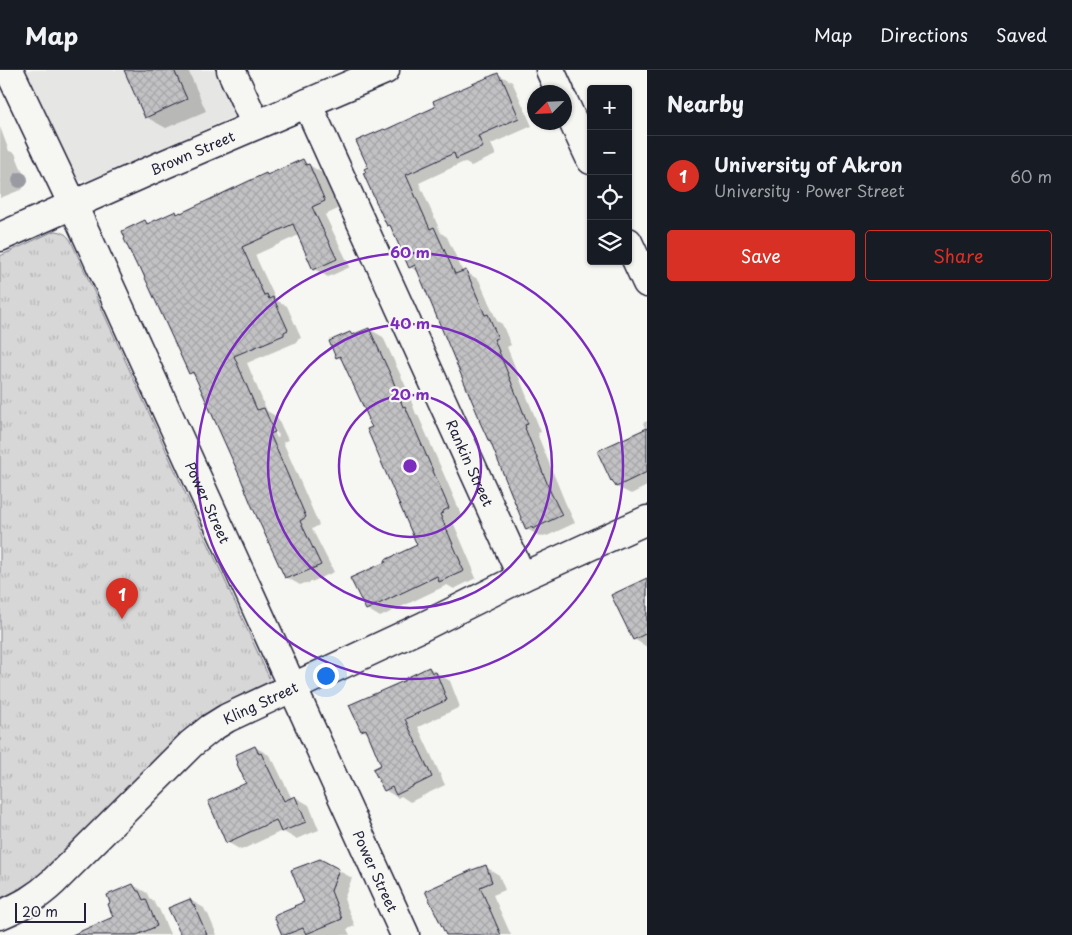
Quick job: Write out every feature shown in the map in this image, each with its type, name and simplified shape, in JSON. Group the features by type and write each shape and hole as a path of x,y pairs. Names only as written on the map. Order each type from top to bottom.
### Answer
{"street":[{"path":"231,70 256,125"},
{"name":"Brown Street","path":"0,237 385,70"},
{"path":"550,70 557,85"},
{"name":"Power Street","path":"15,72 73,205 405,935"},
{"name":"Rankin Street","path":"307,103 522,577"},
{"path":"572,119 587,151"},
{"path":"632,250 647,282"},
{"name":"Kling Street","path":"0,916 23,905 47,888 200,735 227,718 440,618 522,577 647,520"}],"shaded area":[{"path":"24,70 244,70 260,105 90,180 80,181 75,179"}],"green space":[{"path":"54,231 64,234 71,241 271,682 270,685 39,882 0,905 0,256"}],"building":[{"path":"124,70 174,70 187,99 145,118"},
{"path":"498,73 502,78 519,118 478,136 483,147 456,159 454,153 406,175 430,229 434,227 455,274 466,270 485,315 488,314 498,338 494,339 528,424 525,425 525,428 551,493 562,515 533,529 532,527 526,530 415,265 409,268 390,225 387,226 363,173 366,172 364,169 368,167 356,141 435,107 433,101"},
{"path":"303,159 306,165 309,164 325,201 312,207 337,259 313,270 293,224 242,247 264,295 267,294 269,299 273,297 288,330 284,332 284,335 234,356 257,410 264,408 275,432 270,434 306,517 300,521 321,565 293,577 292,575 285,578 193,372 189,374 140,267 138,268 124,239 122,231 145,220 147,224 176,211 177,214 181,213 266,173 267,175"},
{"path":"369,328 449,508 440,514 464,571 439,582 437,576 366,610 350,578 386,562 385,560 417,545 367,429 372,427 369,419 340,356 336,358 329,341 350,332 352,335"},
{"path":"647,428 647,472 616,487 611,481 597,451"},
{"path":"647,578 647,633 633,640 611,595"},
{"path":"429,667 432,673 436,672 447,700 405,719 432,777 396,795 392,787 384,791 373,769 381,765 366,729 361,731 349,705 406,680 406,678"},
{"path":"255,746 259,754 261,753 284,801 295,796 306,822 281,832 276,820 226,843 208,801 246,783 235,755"},
{"path":"320,859 339,869 331,891 342,919 306,934 303,928 282,935 274,916 304,902 291,870"},
{"path":"486,865 492,882 480,887 501,935 446,935 425,891"},
{"path":"133,884 143,900 146,899 157,926 137,935 72,935 113,917 107,895"},
{"path":"190,899 207,935 181,935 168,908"}],"place":[{"name":"University of Akron","path":"122,619"}]}
